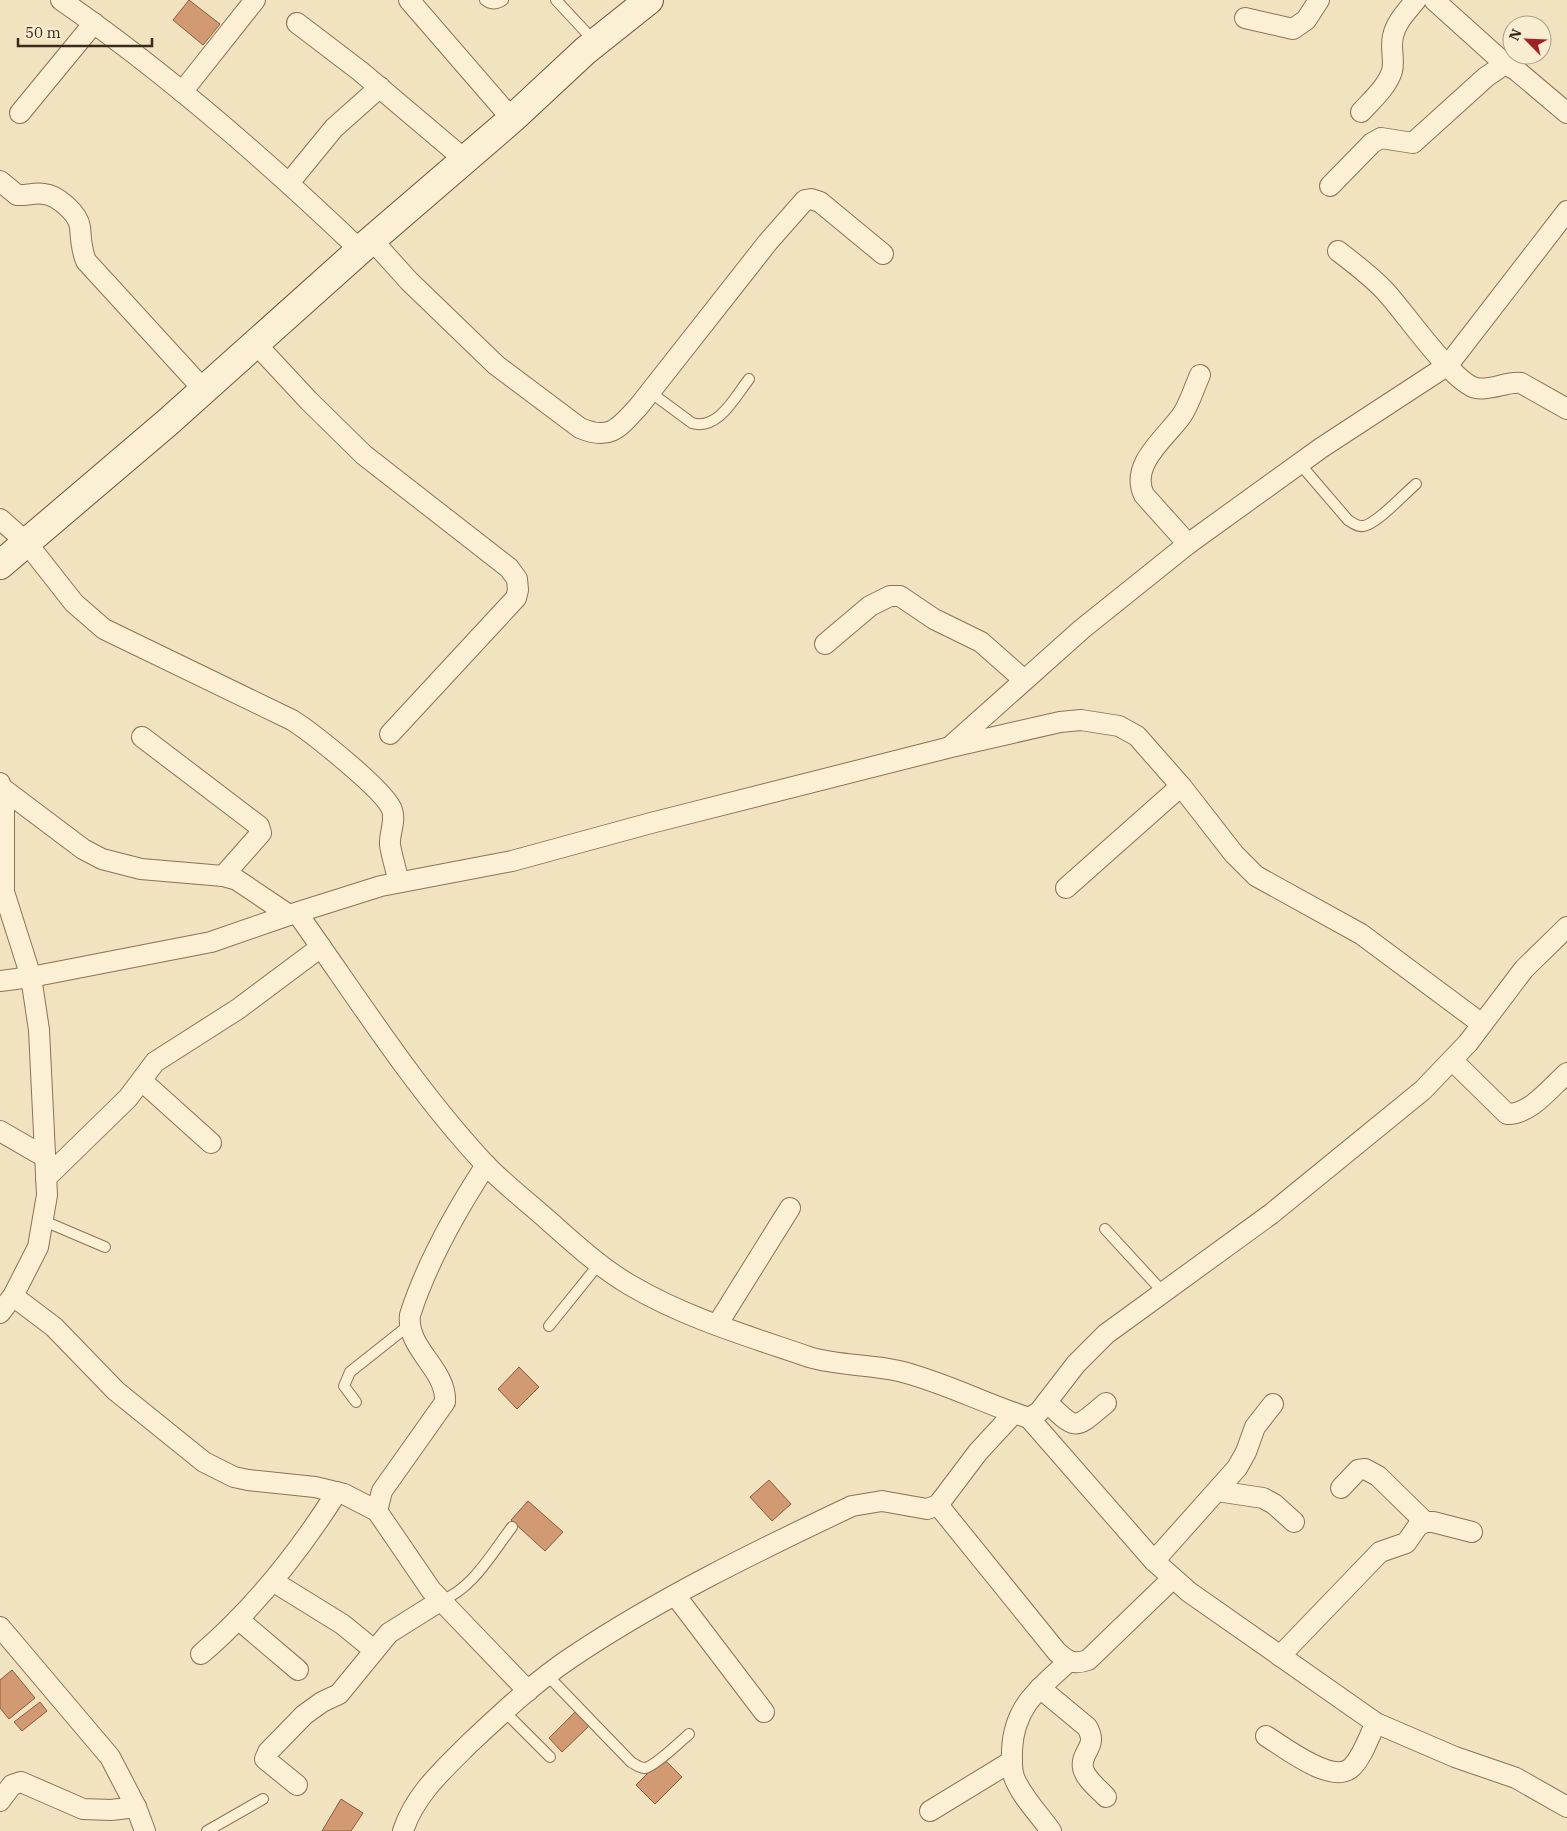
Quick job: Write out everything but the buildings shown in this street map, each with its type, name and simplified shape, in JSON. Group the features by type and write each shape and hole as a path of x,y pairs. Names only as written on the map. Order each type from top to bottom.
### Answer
{"main road":[{"path":"0,565 204,390 596,43 649,0"}],"street":[{"path":"61,0 94,23 182,92 409,281 496,365 580,428 594,434 607,434 617,430 650,392 768,242 805,200 811,199 820,202 883,254"},
{"path":"182,92 255,0"},
{"path":"409,0 512,119"},
{"path":"1245,18 1293,29 1306,20 1319,0"},
{"path":"1361,112 1388,80 1392,71 1393,60 1392,36 1397,25 1416,0"},
{"path":"1434,0 1502,61"},
{"path":"20,113 94,23"},
{"path":"297,24 380,87 464,159"},
{"path":"1330,186 1372,143 1381,138 1413,143 1486,77 1504,65"},
{"path":"1507,65 1516,70 1567,113"},
{"path":"289,183 324,138 380,87"},
{"path":"0,181 17,195 46,194 54,197 76,216 80,225 81,250 86,261 204,390"},
{"path":"951,747 1117,599 1188,544 1300,464 1448,365 1567,211"},
{"path":"1338,251 1381,287 1448,365 1470,386 1478,389 1515,382 1522,383 1567,409"},
{"path":"256,344 309,401 364,455 509,568 517,579 518,590 512,604 459,658 390,734"},
{"path":"1188,544 1144,495 1140,488 1148,456 1183,414 1200,375"},
{"path":"0,519 26,542 74,603 104,629 292,720 316,737 386,799 392,810 393,822 390,843 399,882"},
{"path":"825,644 870,606 890,596 900,596 934,620 981,642 1024,680"},
{"path":"0,981 31,977 211,942 293,914 399,882 512,861 652,823 951,747 1060,722 1081,720 1119,726 1137,736 1182,786 1234,854 1256,876 1361,934 1482,1024"},
{"path":"142,737 259,826 261,833 257,841 223,876"},
{"path":"1,785 83,849 102,859 141,869 223,876 237,880 293,914 321,947 384,1037 486,1166 600,1264 650,1296 717,1326 828,1363 906,1373 946,1386 1021,1415 1172,1579 1376,1723 1455,1757 1516,1778 1567,1808"},
{"path":"0,1313 13,1296 38,1247 47,1195 39,1030 31,977 2,891 1,785"},
{"path":"1066,888 1182,786"},
{"path":"403,1831 409,1814 420,1795 456,1756 504,1711 571,1658 675,1595 852,1506 882,1501 927,1509 938,1505 978,1452 1021,1415 1038,1412 1091,1348 1120,1322 1271,1214 1423,1090 1453,1061 1524,969 1567,927"},
{"path":"46,1178 128,1098 155,1062 163,1055 217,1024 321,947"},
{"path":"1453,1061 1507,1114 1516,1114 1526,1109 1567,1073"},
{"path":"142,1080 211,1143"},
{"path":"0,1131 45,1157"},
{"path":"377,1511 382,1491 445,1402 446,1392 442,1383 417,1345 408,1326 415,1299 445,1235 467,1194 486,1166"},
{"path":"717,1326 790,1208"},
{"path":"13,1296 54,1327 116,1391 204,1462 223,1472 248,1480 337,1492 377,1511 440,1601 528,1691"},
{"path":"1047,1402 1063,1418 1075,1425 1082,1423 1106,1403"},
{"path":"1154,1561 1237,1468 1246,1452 1255,1426 1272,1404"},
{"path":"1341,1488 1358,1470 1365,1468 1378,1476 1425,1522"},
{"path":"1217,1491 1263,1498 1274,1504 1294,1522"},
{"path":"201,1654 274,1582 311,1533 337,1492"},
{"path":"938,1505 1057,1652 1068,1662 1077,1664 1088,1660 1172,1579"},
{"path":"1280,1656 1380,1552 1406,1543 1418,1526 1425,1522 1443,1524 1472,1532"},
{"path":"274,1582 342,1624 374,1650"},
{"path":"675,1595 764,1712"},
{"path":"297,1785 269,1764 265,1759 268,1752 304,1714 338,1694 374,1650 395,1628 440,1601"},
{"path":"238,1619 298,1670"},
{"path":"0,1627 110,1757 136,1807 145,1831"},
{"path":"1051,1831 1021,1790 1014,1777 1012,1762 1017,1721 1024,1706 1068,1662"},
{"path":"1040,1688 1080,1720 1092,1735 1092,1743 1083,1761 1083,1769 1106,1797"},
{"path":"1266,1736 1321,1769 1333,1773 1344,1773 1352,1768 1376,1723"},
{"path":"930,1811 1012,1762"},
{"path":"0,1801 12,1786 20,1782 83,1809 111,1810 136,1807"}],"lane":[{"path":"485,0 489,3 498,4 503,0"},
{"path":"556,0 596,43"},
{"path":"650,392 692,423 700,426 719,417 749,379"},
{"path":"1300,464 1348,520 1356,525 1364,526 1373,521 1416,484"},
{"path":"44,1221 105,1247"},
{"path":"1105,1229 1162,1292"},
{"path":"549,1326 600,1264"},
{"path":"356,1402 344,1386 350,1372 408,1326"},
{"path":"440,1601 452,1597 464,1587 512,1527"},
{"path":"548,1676 631,1762 639,1767 646,1768 689,1734"},
{"path":"504,1711 550,1757"},
{"path":"207,1831 263,1799"}]}
